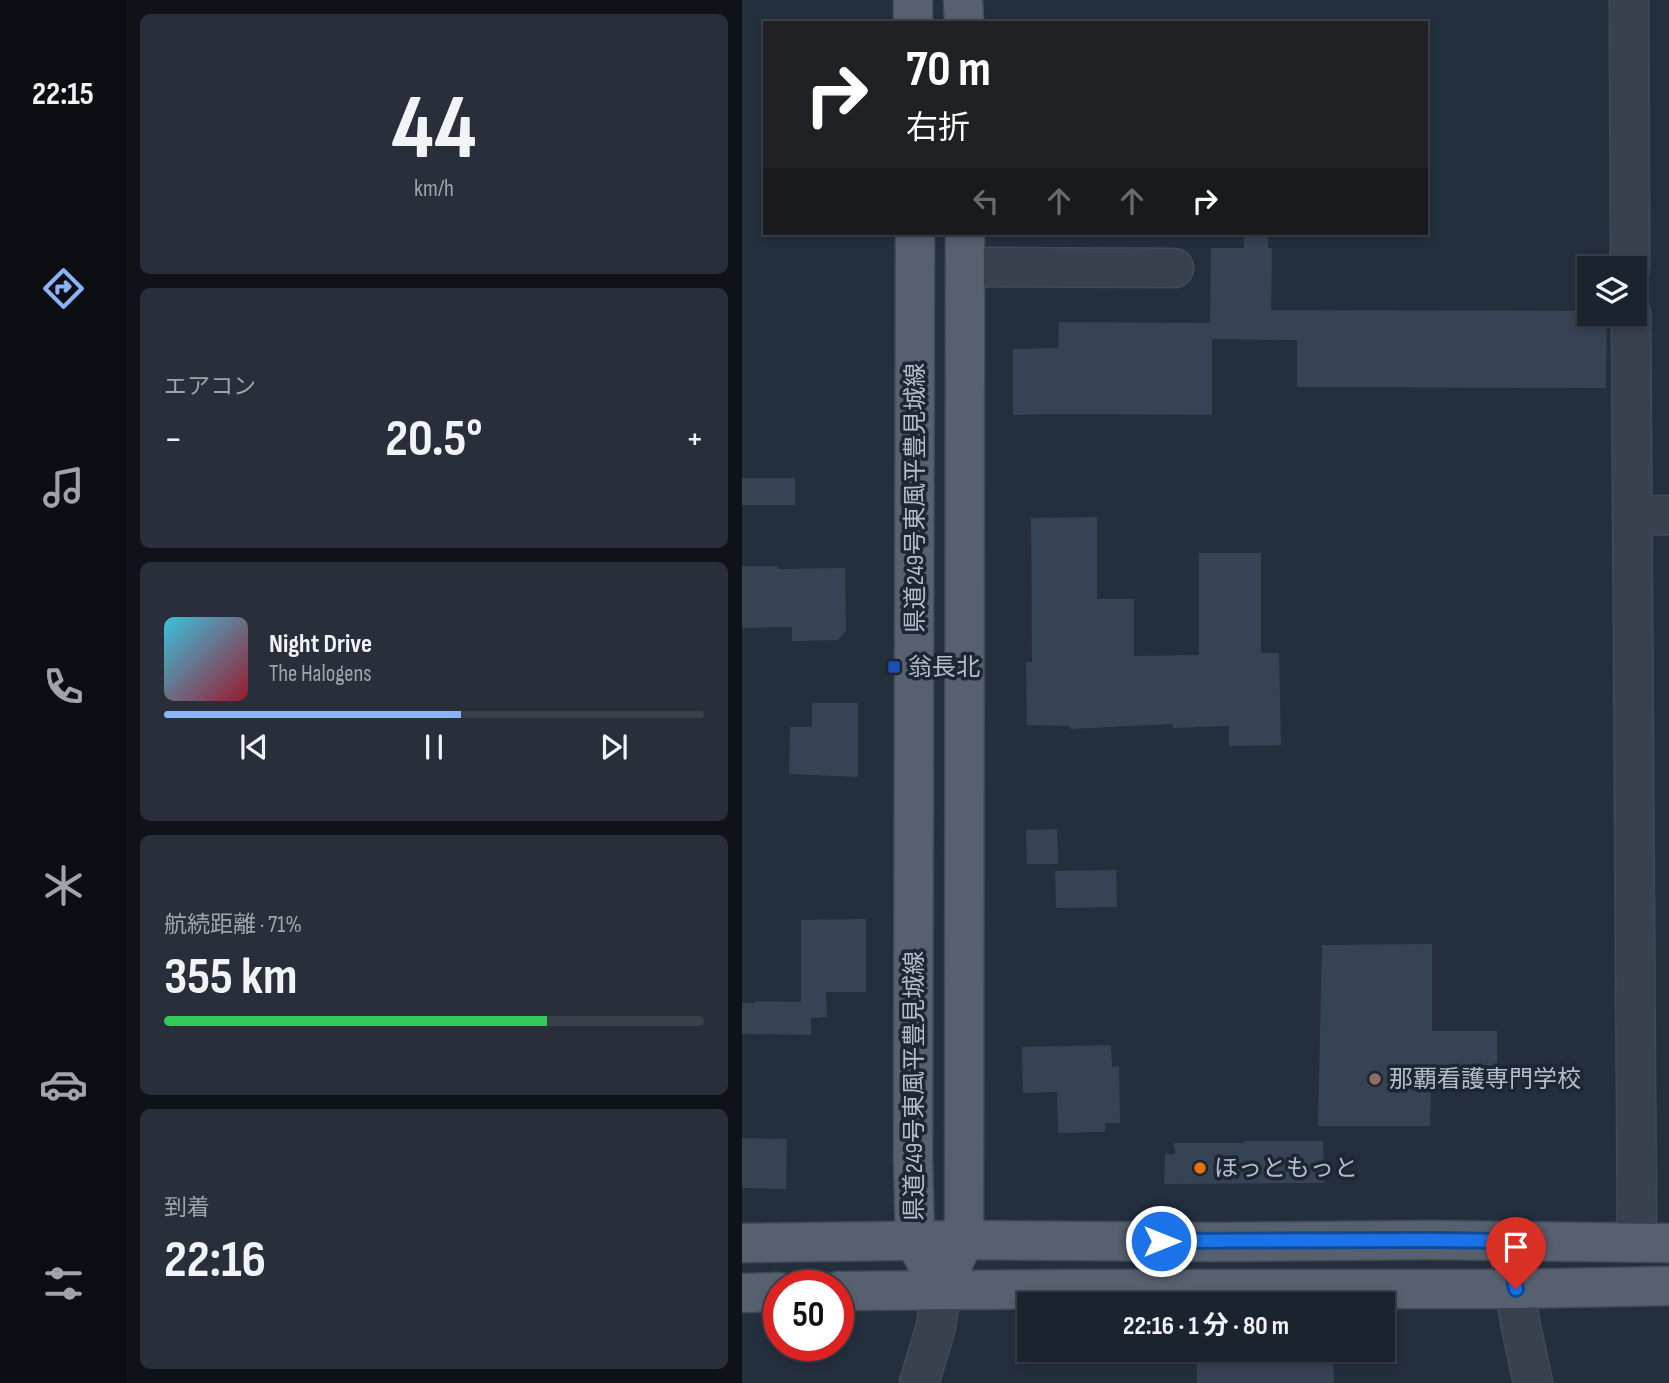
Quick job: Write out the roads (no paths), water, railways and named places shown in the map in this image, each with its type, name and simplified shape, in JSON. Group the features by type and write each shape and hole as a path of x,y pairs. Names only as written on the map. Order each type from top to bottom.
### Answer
{"main road":[{"path":"913,0 913,21"},
{"path":"964,0 964,21"},
{"name":"県道249号東風平豊見城線","path":"915,235 915,1241 941,1290"},
{"name":"県道249号東風平豊見城線","path":"941,1290 964,1241 965,250"},
{"path":"742,1243 1653,1242"},
{"path":"854,1291 1669,1286"},
{"path":"742,1293 763,1293"}],"street":[{"path":"1629,0 1630,256"},
{"path":"965,250 1174,268"},
{"path":"1631,326 1632,516 1653,1242"},
{"path":"1632,516 1669,516"},
{"path":"1507,1241 1520,1322 1534,1383"},
{"path":"919,1383 936,1327 941,1290"}],"place":[{"name":"翁長北","path":"894,667"},
{"name":"那覇看護専門学校","path":"1375,1079"},
{"name":"ほっともっと","path":"1200,1168"}]}
